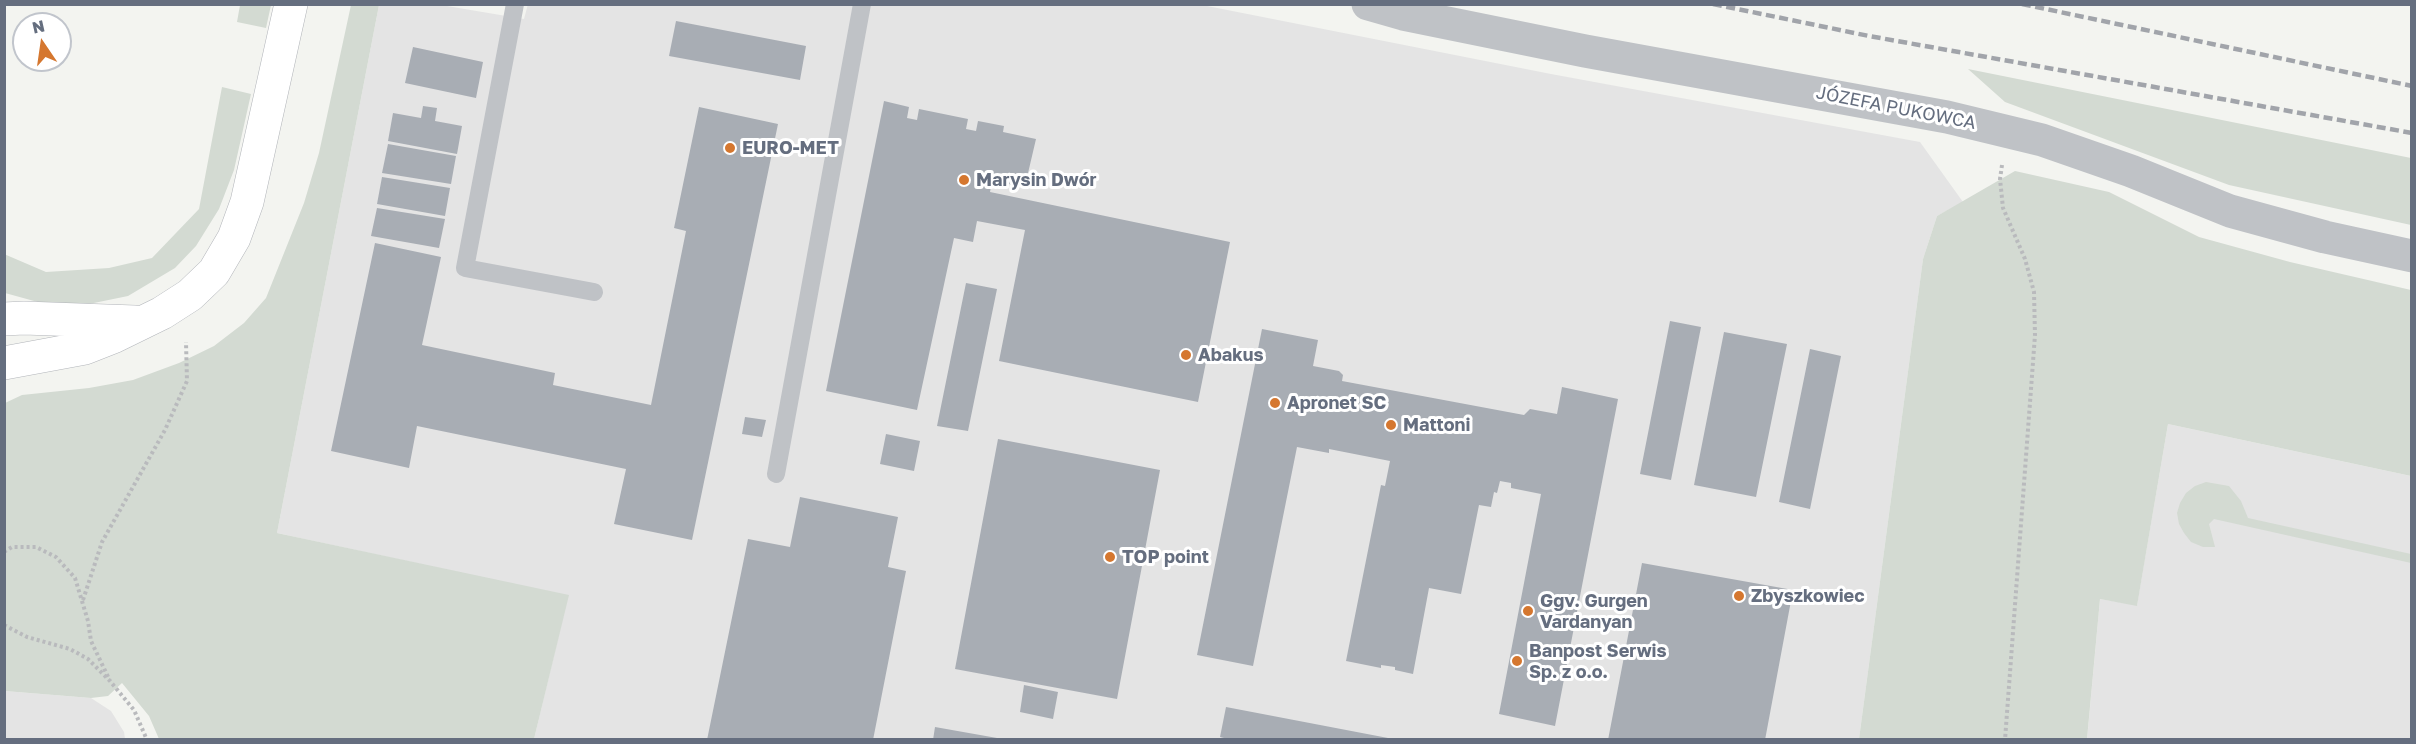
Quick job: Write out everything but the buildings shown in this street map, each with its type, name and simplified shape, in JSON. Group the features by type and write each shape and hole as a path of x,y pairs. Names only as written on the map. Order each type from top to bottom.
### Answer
{"street":[{"path":"4,363 85,348 113,337 162,313 190,295 214,272 234,238 247,202 291,4"},
{"name":"JÓZEFA PUKOWCA","path":"1368,4 1403,14 1585,51 1844,97 1947,117 2031,137 2131,171 2230,211 2325,237 2412,256"},
{"path":"11,315 140,322"}],"lane":[{"path":"515,4 465,268 594,292"},
{"path":"776,474 862,4"}],"path":[{"path":"2003,159 2000,179 2003,208 2025,259 2034,292 2035,324 2005,740"},
{"path":"83,600 102,542 165,430 187,381 186,342"},
{"path":"4,552 12,547 36,547 56,557 75,578 83,600 91,641 110,681"},
{"path":"4,625 27,637 70,650 88,659 134,710 147,740"}],"shaded area":[{"path":"528,4 1202,5 1551,74 1920,142 1963,202 1937,216 1923,259 1859,739 534,739 568,596 277,533 379,5 441,5 524,19"},
{"path":"240,5 271,5 266,28 237,22"},
{"path":"351,5 379,5 277,533 569,595 534,739 159,739 149,716 122,683 108,696 91,698 5,691 5,403 22,395 89,388 133,380 179,363 214,346 244,323 266,298 304,203 319,153"},
{"path":"1968,69 2411,158 2411,225 2229,185 2005,102"},
{"path":"222,87 251,94 234,170 219,209 196,246 175,268 128,296 84,305 45,304 5,293 4,254 46,272 109,268 152,258 199,209"},
{"path":"2015,171 2109,192 2199,237 2290,262 2411,290 2411,476 2168,424 2137,606 2100,599 2087,739 1859,739 1923,259 1937,216"},
{"path":"2168,424 2411,476 2411,739 2087,740 2100,599 2137,605"},
{"path":"2206,482 2229,486 2241,501 2248,518 2411,554 2411,563 2214,519 2209,524 2215,547 2203,547 2191,542 2184,533 2177,513 2186,493"},
{"path":"5,691 91,698 111,711 124,732 125,739 5,739"}],"railway":[{"path":"1713,4 1869,36 2412,133"},
{"path":"2022,4 2412,86"}],"place":[{"name":"EURO-MET","path":"730,148"},
{"name":"Marysin Dwór","path":"964,180"},
{"name":"Abakus","path":"1186,355"},
{"name":"Apronet SC","path":"1275,403"},
{"name":"Mattoni","path":"1391,425"},
{"name":"TOP point","path":"1110,557"},
{"name":"Zbyszkowiec","path":"1739,596"},
{"name":"Ggv. Gurgen Vardanyan","path":"1528,611"},
{"name":"Banpost Serwis Sp. z o.o.","path":"1517,661"}]}
